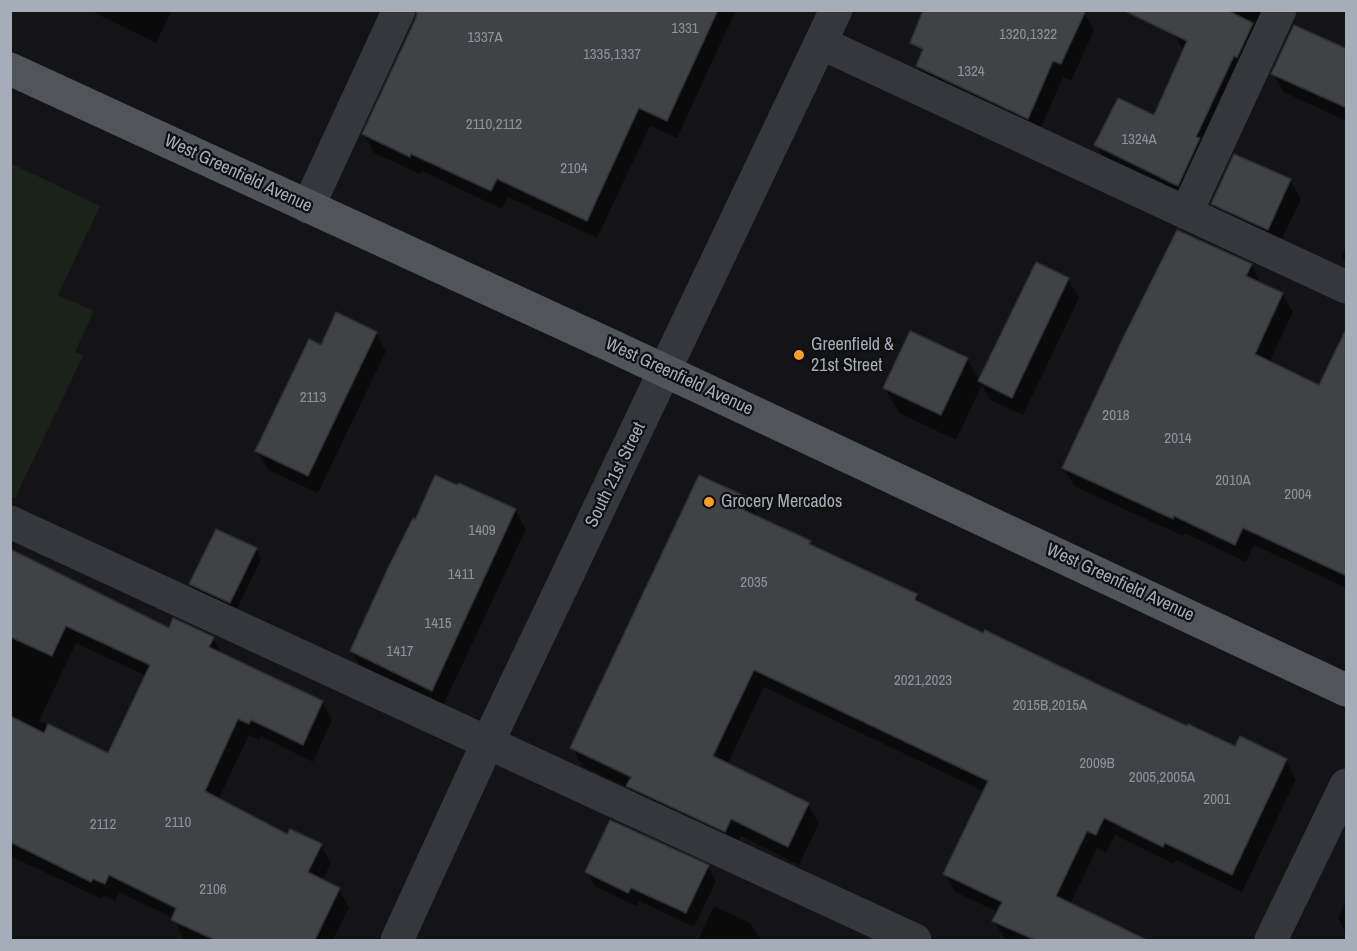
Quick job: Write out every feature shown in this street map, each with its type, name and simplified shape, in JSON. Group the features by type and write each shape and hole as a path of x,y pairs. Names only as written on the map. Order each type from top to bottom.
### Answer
{"main road":[{"name":"West Greenfield Avenue","path":"10,69 666,371 1347,690"}],"street":[{"path":"308,207 399,10"},
{"name":"South 21st Street","path":"397,940 837,10"},
{"path":"1186,213 1280,10"},
{"path":"821,44 1347,287"},
{"path":"10,522 915,940"},
{"path":"1271,940 1347,786"}],"shaded area":[{"path":"10,163 100,206 58,295 94,311 75,352 83,356 15,498 10,496"}],"building":[{"path":"417,10 718,10 667,121 639,108 587,221 497,179 491,191 362,134 416,18"},
{"path":"923,10 1086,10 1061,64 1053,61 1028,119 916,66 923,49 910,43"},
{"path":"1123,10 1227,10 1253,23 1237,58 1234,56 1196,137 1200,138 1178,186 1094,145 1118,98 1154,115 1187,41"},
{"path":"1294,25 1347,49 1347,108 1271,74"},
{"path":"1234,154 1291,179 1268,230 1211,204"},
{"path":"1177,230 1252,264 1246,276 1283,293 1255,354 1319,385 1347,327 1347,576 1243,528 1235,545 1062,468"},
{"path":"1036,262 1069,278 1012,398 978,381"},
{"path":"336,312 377,332 308,476 255,451 309,339 321,345"},
{"path":"910,331 968,358 941,415 883,388"},
{"path":"435,475 457,485 459,483 516,509 432,691 350,651 388,568 413,518 415,520"},
{"path":"699,475 749,498 744,510 811,541 809,544 917,594 915,600 983,633 985,630 1187,726 1188,724 1235,746 1240,736 1287,759 1232,875 1165,843 1163,847 1104,818 1096,835 1087,831 1056,896 1147,940 1035,940 992,921 1002,902 943,874 988,781 754,670 713,756 809,803 788,847 731,819 725,832 626,786 631,777 570,748"},
{"path":"216,529 257,548 230,603 189,584"},
{"path":"10,549 169,628 173,618 214,637 209,647 323,701 303,745 251,720 249,724 238,719 205,791 287,834 290,829 322,844 308,872 340,888 315,940 215,940 171,920 176,908 109,875 105,884 93,879 91,882 10,842 10,716 44,733 48,724 108,753 150,665 66,626 52,656 10,637"},
{"path":"610,820 709,865 686,913 631,888 628,893 585,872"}],"place":[{"name":"Greenfield & 21st Street","path":"799,355"},
{"name":"Grocery Mercados","path":"709,502"}]}
